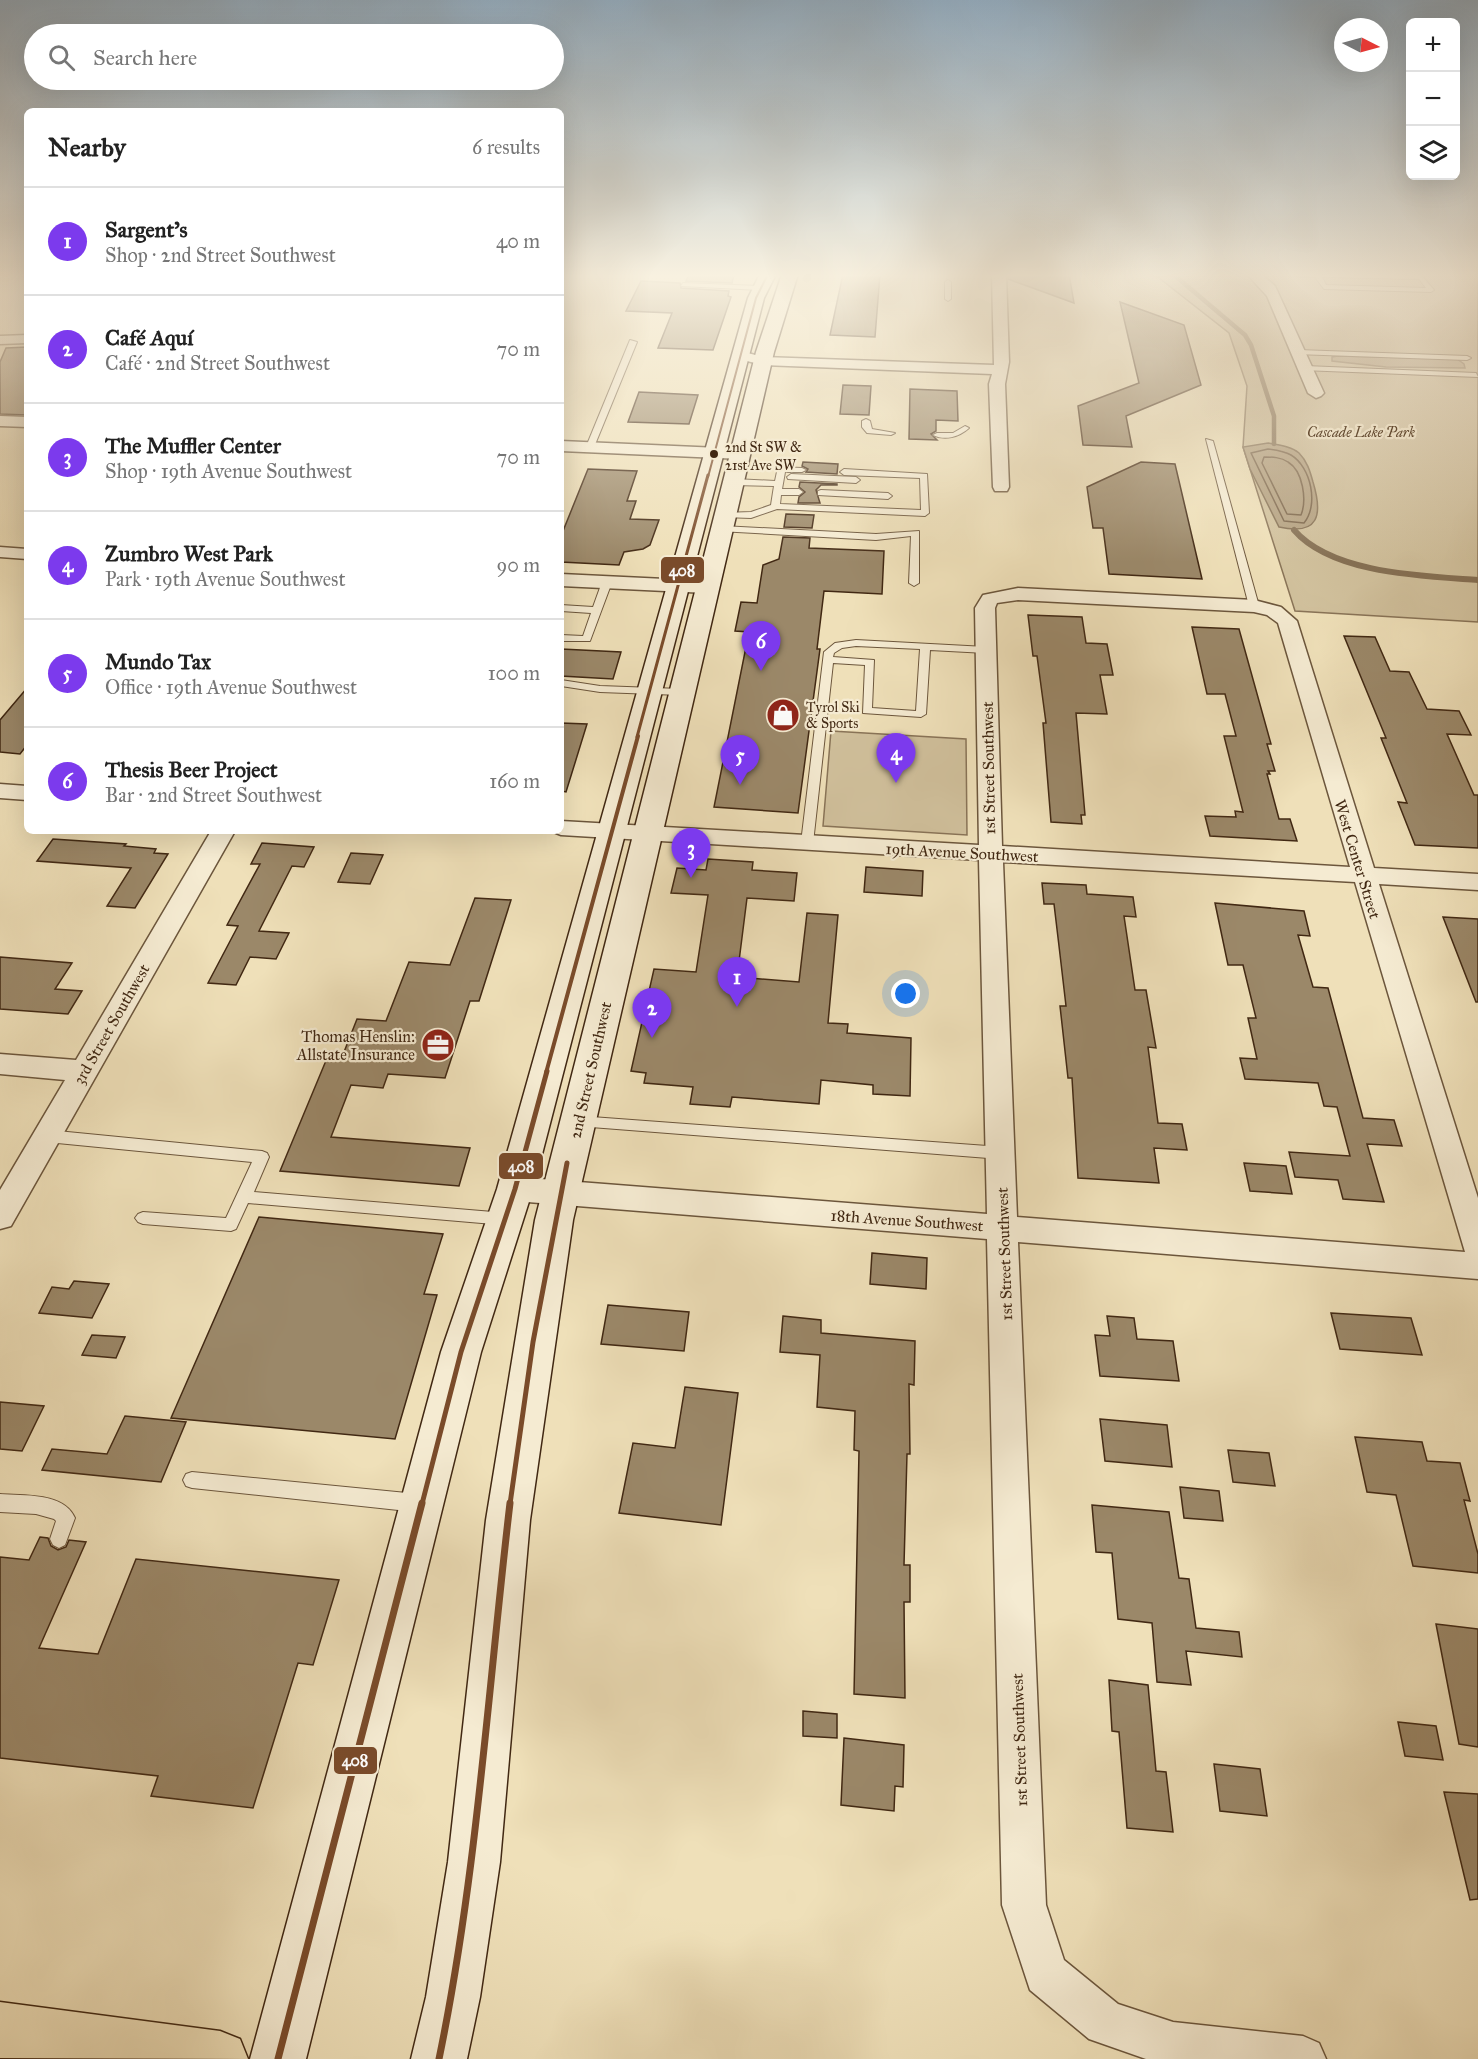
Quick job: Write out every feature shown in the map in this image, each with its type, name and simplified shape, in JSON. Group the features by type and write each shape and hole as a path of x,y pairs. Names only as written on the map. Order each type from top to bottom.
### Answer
{"main road":[{"path":"278,2059 461,1352 510,1204 736,370"},
{"name":"2nd Street Southwest","path":"439,2059 453,1997 474,1862 508,1520 560,1192 645,834 761,370"},
{"path":"0,2030 220,2059"}],"street":[{"path":"1000,370 997,384 1001,487"},
{"path":"1306,370 1316,393"},
{"path":"0,421 24,422"},
{"path":"564,446 741,454"},
{"path":"0,552 24,554"},
{"path":"564,580 707,587"},
{"name":"1st Street Southwest","path":"1133,600 1018,594 996,596 990,599 985,608 990,854 1024,1905 1046,1974 1105,2023 1173,2045 1303,2059"},
{"name":"West Center Street","path":"1133,600 1254,606 1274,611 1289,624 1363,875 1478,1247"},
{"path":"0,791 24,793"},
{"name":"19th Avenue Southwest","path":"564,828 1478,882"},
{"name":"3rd Street Southwest","path":"0,1218 222,834"},
{"path":"0,1064 84,1071"},
{"name":"18th Avenue Southwest","path":"510,1204 560,1192 1478,1266"}],"lane":[{"path":"590,447 621,370"},
{"path":"1356,370 1477,375"},
{"path":"866,421 866,427 870,431 891,433"},
{"path":"937,435 956,435 965,428"},
{"path":"1209,441 1254,606"},
{"path":"779,480 802,470"},
{"path":"724,522 765,513 775,506 925,513 924,476 844,472"},
{"path":"734,482 888,481 888,474"},
{"path":"779,480 799,492"},
{"path":"775,506 779,480"},
{"path":"821,493 888,492 887,512"},
{"path":"724,522 876,537 916,533 914,583"},
{"path":"564,638 586,639 607,582"},
{"path":"564,608 597,610"},
{"path":"807,843 829,652 839,645 872,644 986,650"},
{"path":"872,644 867,711 921,714 925,647"},
{"path":"828,660 870,662"},
{"path":"564,683 650,692 681,692"},
{"path":"578,1121 1001,1153"},
{"path":"46,1136 262,1157 231,1226 143,1218"},
{"path":"245,1197 510,1204"},
{"path":"192,1480 423,1504"},
{"path":"0,1503 50,1508 61,1512 66,1518 59,1539"}],"green space":[{"name":"Cascade Lake Park","path":"1242,370 1478,370 1478,622 1295,611 1243,447 1247,386"},
{"path":"831,731 966,739 967,835 823,826"}],"water":[{"path":"1268,443 1292,449 1299,453 1306,463 1318,504 1315,520 1310,525 1292,529 1279,527 1250,469 1243,447"}],"building":[{"path":"0,370 24,370 24,415 0,414"},
{"path":"1136,370 1197,370 1201,385 1126,416 1132,447 1083,445 1078,406 1139,383"},
{"path":"843,385 871,386 869,415 840,414"},
{"path":"910,389 957,391 958,421 936,420 936,431 931,434 937,440 909,439"},
{"path":"639,392 698,395 689,424 628,422"},
{"path":"803,462 838,464 837,474 806,472 808,469 802,466"},
{"path":"1141,462 1175,464 1202,579 1109,574 1103,528 1093,528 1087,487"},
{"path":"588,469 637,471 627,501 636,501 630,519 659,520 650,545 643,549 624,552 619,565 564,562 564,529"},
{"path":"800,482 837,485 821,485 816,490 820,503 798,503 799,497 805,492 799,487"},
{"path":"786,514 814,515 812,528 784,527"},
{"path":"783,537 810,538 809,548 884,551 882,594 824,591 817,649 820,649 798,813 714,807 749,632 735,631 741,602 757,603 763,565 779,559"},
{"path":"1028,615 1082,617 1086,643 1107,644 1113,675 1100,675 1107,714 1076,713 1085,815 1081,815 1082,824 1051,822 1043,723 1046,723 1037,656 1033,656"},
{"path":"1192,627 1239,629 1271,744 1267,744 1275,771 1268,771 1270,774 1267,774 1279,819 1290,819 1297,841 1210,836 1205,816 1236,817 1235,811 1243,812 1224,736 1236,736 1225,694 1207,694"},
{"path":"1344,636 1375,637 1390,671 1409,672 1427,709 1459,711 1471,735 1447,734 1474,795 1478,795 1478,848 1415,845 1398,802 1407,803 1381,738 1386,738"},
{"path":"564,649 621,652 613,679 564,676"},
{"path":"24,692 24,749 20,754 0,752 0,720"},
{"path":"564,723 587,724 566,792 564,792"},
{"path":"53,839 126,844 124,846 156,849 154,853 168,854 135,908 107,906 131,868 37,861"},
{"path":"262,843 314,847 304,867 292,866 259,931 289,933 276,959 250,957 236,985 208,983 238,926 227,925 260,864 251,864"},
{"path":"351,853 383,855 370,884 338,882"},
{"path":"708,859 753,862 752,870 797,873 794,901 747,898 737,977 799,982 807,913 838,915 828,1023 848,1024 847,1033 911,1038 910,1096 873,1094 873,1085 821,1080 819,1104 732,1097 730,1107 690,1104 693,1087 644,1083 646,1073 631,1071 654,969 696,972 708,895 671,893 677,868 706,870"},
{"path":"866,867 923,871 922,896 864,892"},
{"path":"1042,883 1086,885 1087,894 1133,897 1136,917 1124,916 1135,990 1146,990 1156,1048 1148,1047 1158,1123 1182,1124 1187,1150 1154,1148 1159,1183 1078,1178 1072,1078 1068,1078 1060,1006 1066,1006 1054,904 1044,904"},
{"path":"475,898 511,900 479,1001 470,1001 445,1078 388,1074 383,1088 351,1085 331,1137 470,1148 459,1186 280,1171 330,1051 344,1052 357,1019 386,1021 409,962 450,965"},
{"path":"1215,903 1304,911 1310,936 1298,935 1313,987 1328,988 1363,1118 1394,1120 1402,1146 1367,1144 1384,1202 1343,1199 1338,1180 1295,1177 1289,1152 1350,1156 1337,1107 1324,1106 1318,1083 1245,1079 1240,1058 1257,1059 1248,1018 1256,1018 1243,965 1228,965"},
{"path":"1443,917 1478,919 1478,1002 1476,1002"},
{"path":"0,957 72,963 55,989 82,991 68,1014 0,1009"},
{"path":"1244,1163 1286,1166 1292,1194 1250,1191"},
{"path":"259,1217 443,1234 424,1294 437,1295 395,1439 171,1418"},
{"path":"872,1253 927,1258 926,1289 870,1284"},
{"path":"74,1281 109,1284 92,1318 39,1313 52,1287 69,1289"},
{"path":"608,1305 689,1312 684,1351 601,1344"},
{"path":"1331,1313 1411,1318 1422,1355 1340,1349"},
{"path":"783,1316 821,1320 821,1333 915,1341 914,1385 909,1384 910,1454 907,1454 904,1565 910,1565 910,1602 904,1602 905,1698 854,1694 859,1451 854,1450 855,1411 817,1407 820,1355 780,1352"},
{"path":"1107,1316 1134,1318 1137,1339 1173,1341 1179,1381 1100,1376 1095,1335 1110,1336"},
{"path":"92,1335 125,1337 116,1358 82,1355"},
{"path":"685,1387 738,1393 721,1525 619,1513 633,1443 675,1448"},
{"path":"0,1402 44,1406 22,1451 0,1449"},
{"path":"125,1416 186,1422 161,1482 42,1470 52,1449 107,1454"},
{"path":"1100,1419 1167,1425 1172,1467 1105,1461"},
{"path":"1355,1437 1422,1442 1427,1461 1460,1463 1470,1501 1464,1500 1478,1554 1478,1573 1413,1566 1396,1495 1367,1492"},
{"path":"1228,1450 1269,1453 1275,1486 1233,1482"},
{"path":"1180,1487 1219,1491 1223,1521 1184,1518"},
{"path":"1092,1505 1169,1512 1179,1578 1189,1579 1196,1628 1239,1632 1242,1657 1186,1651 1191,1685 1157,1682 1152,1623 1118,1619 1112,1553 1096,1552"},
{"path":"40,1537 48,1538 51,1546 58,1550 66,1547 69,1540 86,1542 39,1648 98,1654 136,1559 339,1580 313,1665 298,1663 253,1808 151,1796 158,1776 0,1758 0,1557 29,1560"},
{"path":"1436,1624 1478,1629 1478,1747 1459,1744"},
{"path":"1109,1680 1148,1685 1156,1771 1166,1772 1173,1832 1127,1828 1119,1732 1112,1731"},
{"path":"803,1711 837,1714 837,1738 803,1736"},
{"path":"1398,1722 1436,1726 1443,1760 1405,1756"},
{"path":"844,1738 904,1745 903,1787 895,1786 894,1811 841,1805"},
{"path":"1214,1764 1260,1769 1267,1816 1220,1811"},
{"path":"1444,1792 1478,1794 1478,1899 1470,1900"}],"waterway":[{"path":"1259,370 1274,416 1274,444"},
{"path":"1294,530 1311,545 1331,556 1354,564 1406,574 1478,580"}],"transit line":[{"name":"408","path":"278,2059 461,1352 515,1189 737,370"},
{"name":"408","path":"439,2059 453,1992 473,1859 519,1432 541,1297 567,1163"}],"place":[{"name":"2nd St SW & 21st Ave SW","path":"714,454"},
{"name":"Thesis Beer Project","path":"761,671"},
{"name":"Tyrol Ski & Sports","path":"783,715"},
{"name":"Zumbro West Park","path":"896,783"},
{"name":"Mundo Tax","path":"740,785"},
{"name":"The Muffler Center","path":"691,878"},
{"name":"Sargent's","path":"737,1007"},
{"name":"Café Aquí","path":"652,1038"},
{"name":"Thomas Henslin: Allstate Insurance","path":"438,1045"}]}
